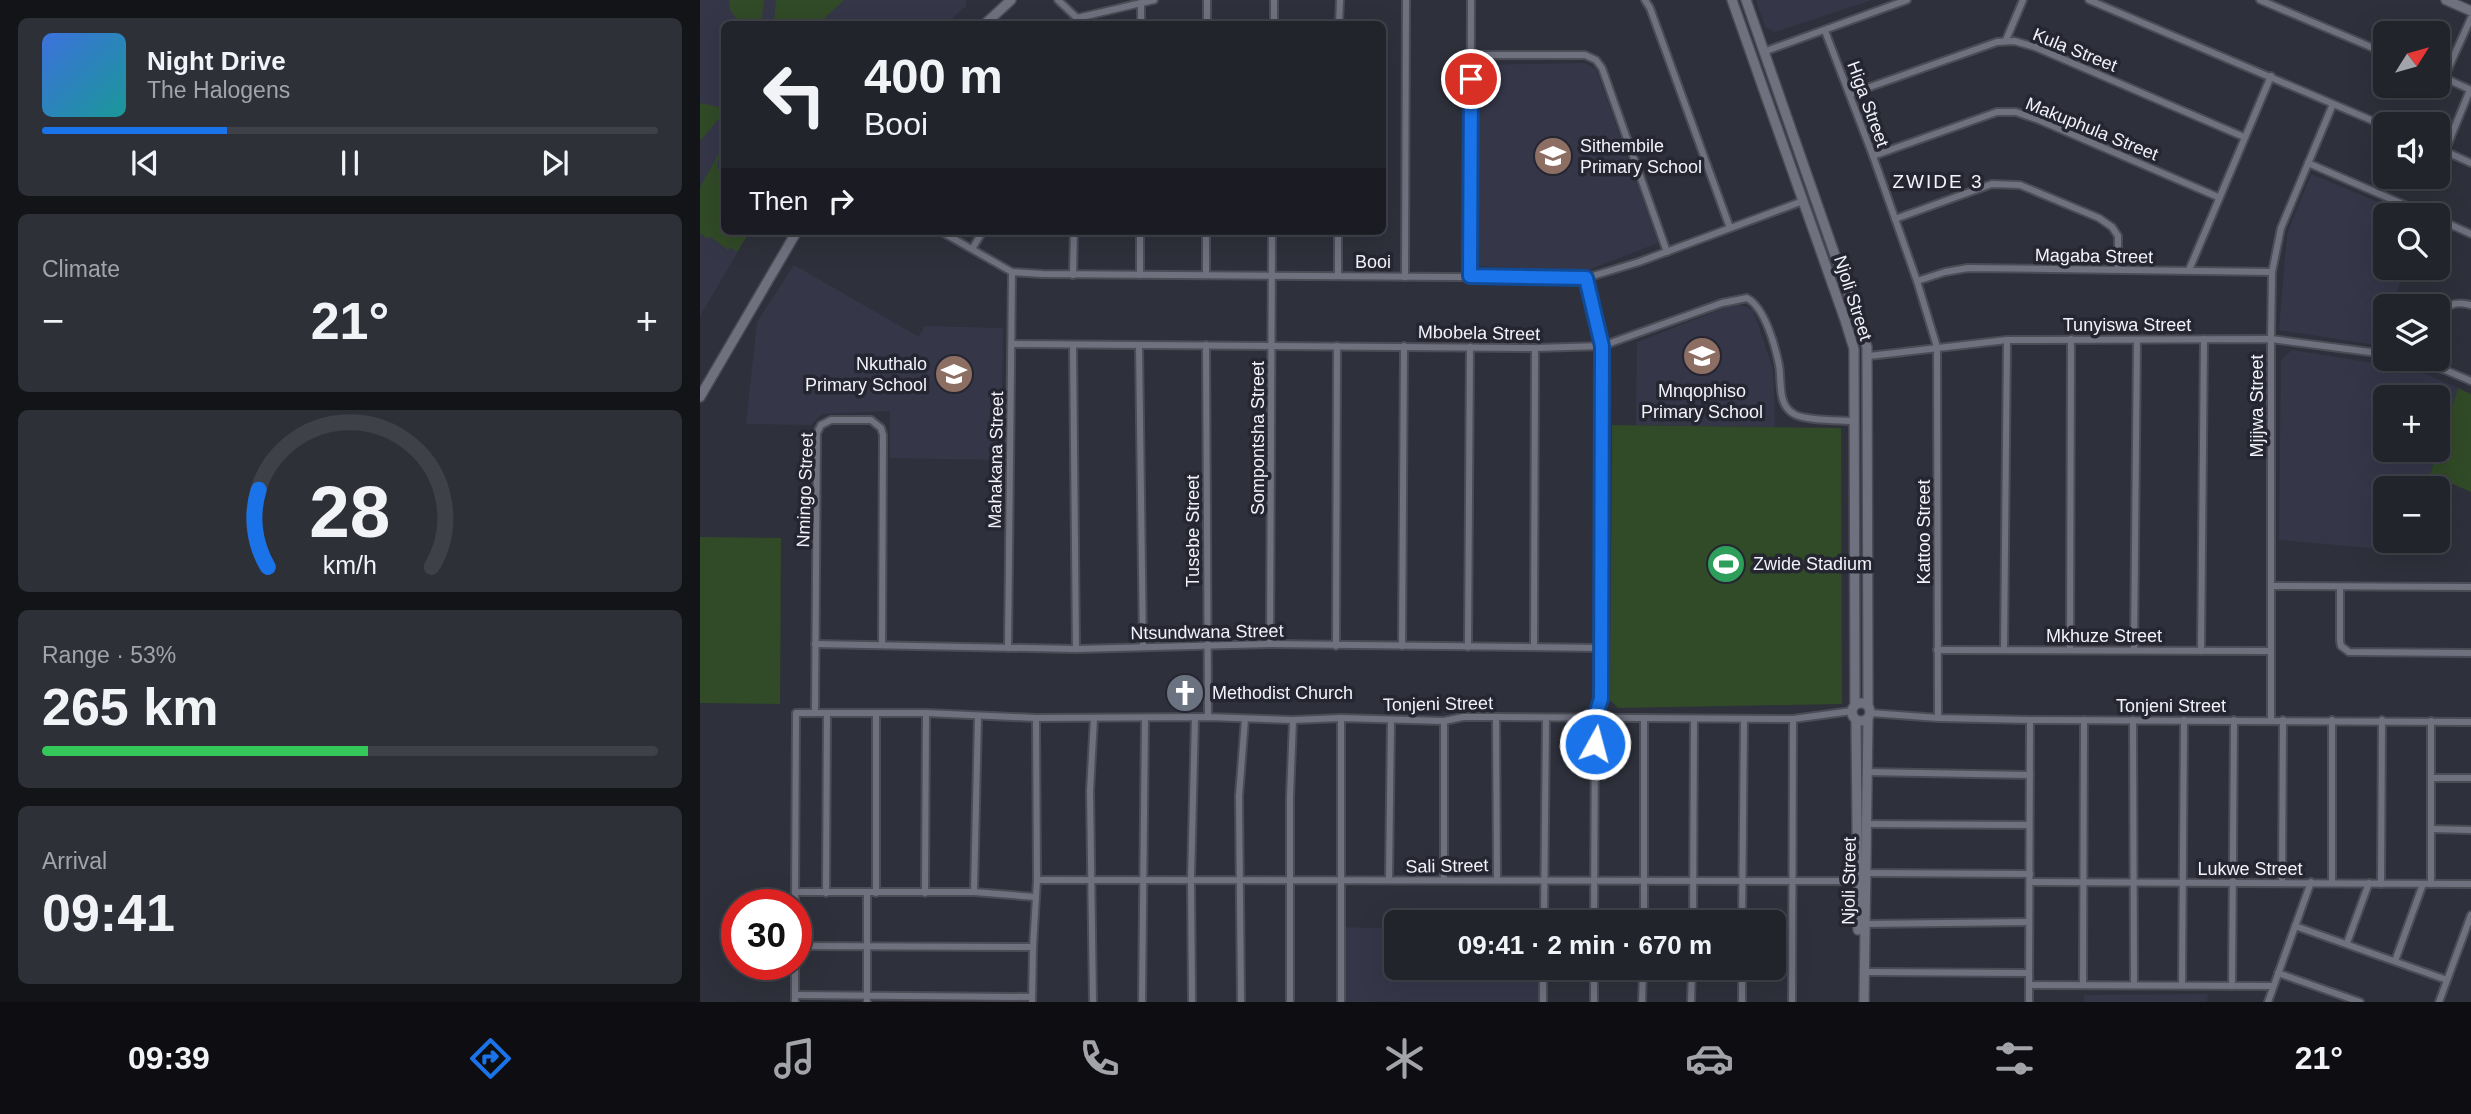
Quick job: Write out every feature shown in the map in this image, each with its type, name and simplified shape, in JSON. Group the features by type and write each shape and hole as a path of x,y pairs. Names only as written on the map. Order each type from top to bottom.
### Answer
{"main road":[{"path":"988,21 1011,0"},
{"name":"Njoli Street","path":"1732,0 1852,341 1855,359 1853,421 1856,525 1853,624 1858,1002"},
{"name":"Njoli Street","path":"1746,0 1858,315 1869,356 1869,712 1864,873 1864,1002"},
{"path":"2446,0 2471,11"},
{"path":"700,397 795,235"},
{"path":"1861,703 1869,712 1862,722 1854,712 1861,703"}],"street":[{"path":"1058,0 1077,21 1154,0"},
{"path":"1207,0 1207,21"},
{"path":"1274,0 1274,21"},
{"path":"1339,21 1340,0"},
{"path":"1405,277 1406,0"},
{"path":"1470,276 1471,0"},
{"path":"1645,0 1730,228"},
{"path":"1763,52 1907,0"},
{"path":"2006,40 2023,0"},
{"path":"2089,0 2373,121"},
{"path":"2260,0 2373,48"},
{"path":"1141,21 1142,3"},
{"path":"2450,59 2471,18"},
{"name":"Higa Street","path":"1825,31 1873,156 1937,347"},
{"name":"Kula Street","path":"1850,94 2006,40 2035,47 2244,137"},
{"path":"1471,55 1585,55 1596,60 1602,68 1667,252"},
{"path":"2189,270 2271,76"},
{"path":"2450,81 2471,90 2450,132"},
{"name":"Mjijwa Street","path":"2271,720 2273,272 2277,240 2333,104"},
{"name":"Makuphula Street","path":"1873,156 1988,114 2009,111 2039,120 2218,197"},
{"path":"2450,154 2471,163"},
{"path":"2308,163 2400,203"},
{"path":"1895,219 1992,184 2020,185 2098,218 2112,227 2118,236 2118,269"},
{"name":"Booi","path":"947,235 1012,272 1073,275 1586,278 1667,252 1803,201"},
{"path":"2450,224 2471,234"},
{"path":"972,249 981,235"},
{"path":"1073,275 1074,235"},
{"path":"1140,235 1140,275"},
{"path":"1206,235 1206,275"},
{"name":"Sompontsha Street","path":"1270,644 1272,235"},
{"path":"1338,235 1338,276"},
{"name":"Magaba Street","path":"1917,281 1957,269 2273,272"},
{"name":"Mahakana Street","path":"1008,648 1012,272"},
{"path":"1586,278 1602,346 1601,699 1595,717 1594,910"},
{"name":"Mbobela Street","path":"1012,344 1535,348 1602,346 1722,303 1747,298 1756,305 1763,317 1779,366 1782,396 1790,411 1802,417 1853,421"},
{"path":"2450,304 2458,302 2471,305"},
{"path":"2070,650 2071,339"},
{"name":"Tunyiswa Street","path":"1869,356 2007,341 2071,339 2271,339 2373,352"},
{"path":"2201,651 2204,339"},
{"path":"2134,650 2137,340"},
{"path":"2004,650 2007,341"},
{"path":"1073,345 1076,649"},
{"path":"1139,345 1143,647"},
{"name":"Tusebe Street","path":"1206,345 1208,717"},
{"path":"1336,646 1337,346"},
{"path":"1402,646 1404,346"},
{"path":"1468,647 1470,347"},
{"name":"Kattoo Street","path":"1937,347 1938,718"},
{"path":"1534,646 1535,348"},
{"path":"2446,371 2471,381"},
{"name":"Nmingo Street","path":"815,712 817,433 821,425 831,420 871,420 881,428 883,435 882,645"},
{"path":"2271,586 2471,587"},
{"path":"2340,587 2340,640 2341,646 2349,652 2471,653"},
{"name":"Ntsundwana Street","path":"815,644 1076,649 1270,644 1600,648"},
{"name":"Mkhuze Street","path":"1937,650 2271,651"},
{"name":"Tonjeni Street","path":"795,889 796,713 926,713 1036,718 1444,720 1462,717 1793,719 1854,712"},
{"name":"Tonjeni Street","path":"1869,712 1938,718 2030,720 2471,722"},
{"path":"825,893 827,713"},
{"path":"876,713 876,893"},
{"path":"925,893 926,713"},
{"path":"974,892 978,716"},
{"path":"1496,717 1496,879"},
{"path":"795,980 795,999 1032,1000 1032,947 1037,880 1036,718"},
{"path":"1093,1002 1090,791 1094,718"},
{"path":"1192,1002 1191,879 1195,718"},
{"path":"1341,1002 1342,718"},
{"path":"1544,910 1546,718"},
{"path":"1644,718 1644,910"},
{"path":"1142,1002 1145,719"},
{"path":"1241,1002 1239,796 1245,719"},
{"path":"1692,910 1694,719"},
{"path":"1742,910 1744,719"},
{"path":"1792,1002 1793,719"},
{"path":"1290,1002 1293,720"},
{"path":"1389,880 1391,720"},
{"path":"1444,720 1444,880"},
{"path":"2029,1002 2030,720"},
{"path":"2082,985 2084,720"},
{"path":"2133,720 2134,985"},
{"path":"2182,985 2184,720"},
{"path":"2232,986 2234,720"},
{"path":"2282,882 2283,720"},
{"path":"2332,720 2332,882"},
{"path":"2381,884 2382,720"},
{"path":"2395,961 2427,884 2431,829 2431,721"},
{"path":"1866,772 2030,775"},
{"path":"2432,778 2471,778"},
{"path":"1865,824 2029,825"},
{"path":"2431,829 2471,830"},
{"name":"Lukwe Street","path":"1864,873 2083,882 2471,884"},
{"name":"Sali Street","path":"1037,880 1239,878 1857,881"},
{"path":"2268,1002 2311,882"},
{"path":"2347,943 2369,883"},
{"path":"812,893 974,892 1035,897"},
{"path":"867,894 867,999"},
{"path":"2440,1002 2471,917"},
{"path":"1864,924 2028,922"},
{"path":"2295,926 2447,980"},
{"path":"812,946 1032,947"},
{"path":"1864,972 2029,973"},
{"path":"2278,972 2360,1002"},
{"path":"1543,980 1543,1002"},
{"path":"1594,980 1594,1002"},
{"path":"1642,1002 1643,980"},
{"path":"1692,980 1692,1002"},
{"path":"1742,980 1742,1002"},
{"path":"2031,985 2273,986"}],"shaded area":[{"path":"700,0 966,0 966,6 949,21 721,21 721,235 748,235 700,316"},
{"path":"1756,0 1872,0 1775,32 1765,27"},
{"name":"Sithembile Primary School","path":"1584,63 1596,69 1658,243 1586,271 1477,266 1480,65"},
{"path":"2311,174 2380,203 2373,203 2373,280 2401,280 2396,294 2373,294 2373,345 2279,330 2287,234"},
{"path":"794,265 919,337 924,326 1003,328 1001,460 890,458 890,411 822,414 811,425 746,424 757,322"},
{"name":"Mnqophiso Primary School","path":"1737,303 1753,310 1773,369 1775,427 1636,425 1637,342"},
{"path":"2292,350 2373,363 2373,371 2418,371 2458,388 2450,412 2450,385 2373,385 2373,462 2434,462 2429,476 2373,476 2373,548 2279,540 2281,360"},
{"path":"1345,927 1384,929 1384,980 1540,980 1539,1002 1343,1002"},
{"path":"2208,994 2207,1002 2084,1002 2084,995"}],"green space":[{"path":"729,0 764,0 761,21 739,21 730,10"},
{"path":"776,0 844,0 821,21 774,21"},
{"path":"700,103 721,107 721,116 700,141"},
{"path":"720,152 717,167 721,173 721,235 748,235 737,252 730,247 728,250 711,237 700,234 700,187"},
{"path":"2458,388 2471,394 2471,492 2450,483 2450,476 2430,474 2434,462 2450,462 2450,413"},
{"name":"Zwide Stadium","path":"1612,425 1841,428 1842,704 1618,708 1610,700"},
{"path":"700,537 781,538 780,704 700,703"}],"place":[{"name":"Sithembile Primary School","path":"1553,156"},
{"name":"Mnqophiso Primary School","path":"1702,356"},
{"name":"Nkuthalo Primary School","path":"954,374"},
{"name":"Zwide Stadium","path":"1726,564"},
{"name":"Methodist Church","path":"1185,693"}],"district":[{"name":"ZWIDE 3","path":"1938,181"}],"route":[{"path":"1471,79 1470,276 1586,278 1602,346 1601,699 1595,717 1595,744"}]}
